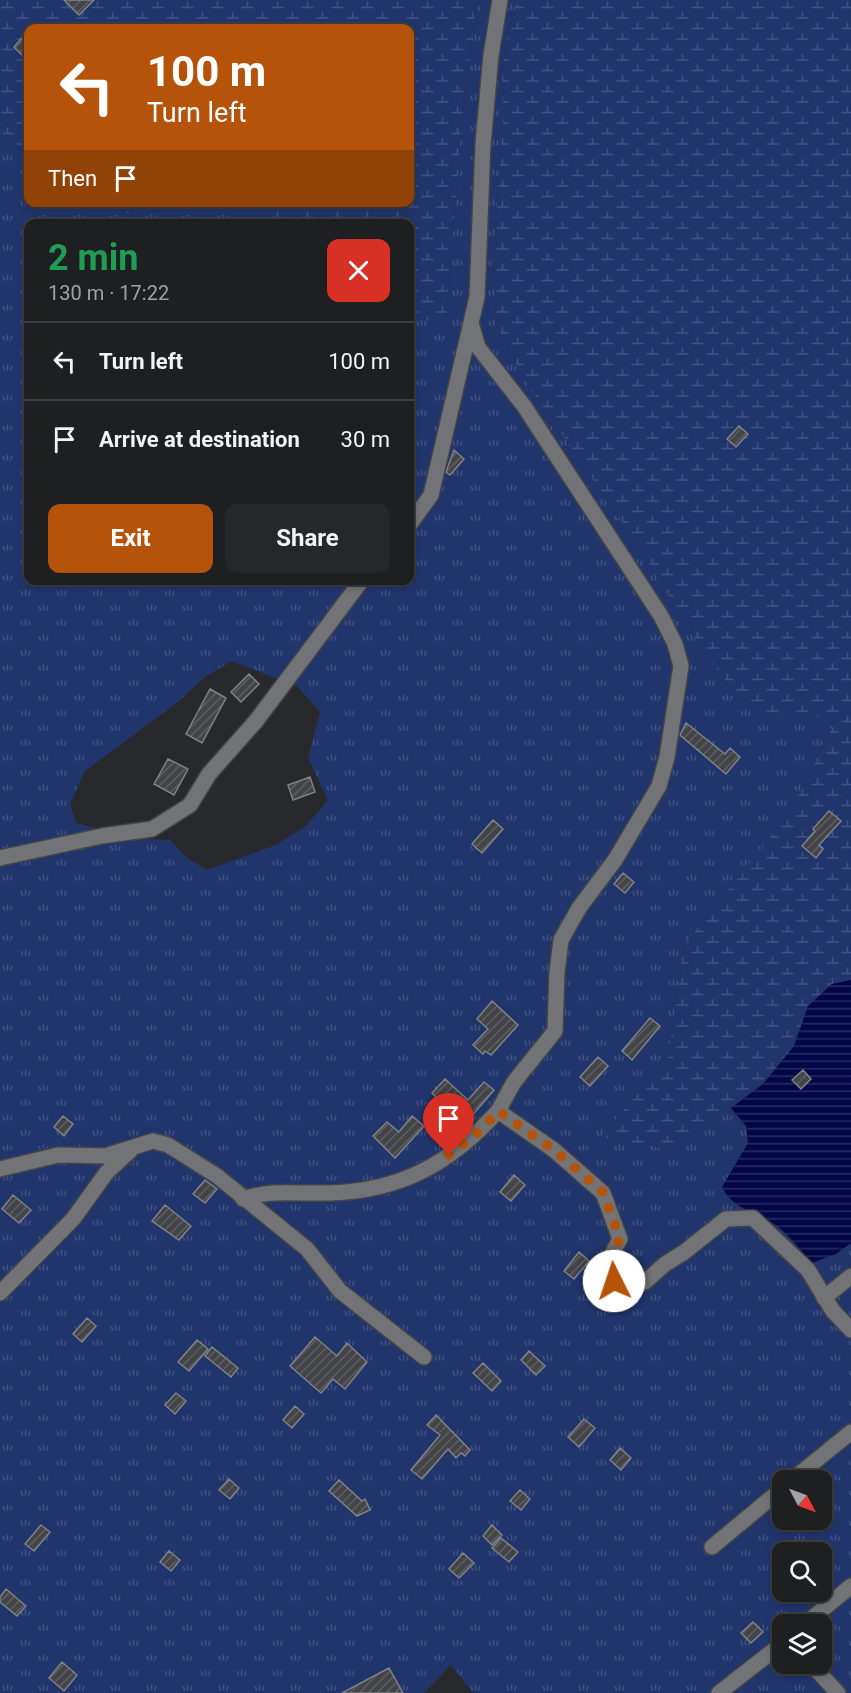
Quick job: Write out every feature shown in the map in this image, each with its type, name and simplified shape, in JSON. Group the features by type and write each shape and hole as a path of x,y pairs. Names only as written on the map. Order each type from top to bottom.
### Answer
{"street":[{"path":"414,518 431,495 477,297 483,144 491,55 500,0"},
{"path":"243,1199 260,1193 332,1193 390,1185 434,1168 480,1131 498,1111 514,1082 555,1031 557,972 561,940 579,908 615,860 659,786 667,757 681,666 675,644 661,616 524,406 478,347 471,323"},
{"path":"0,858 102,836 152,829 190,805 209,774 256,721 359,585"},
{"path":"498,1111 554,1150 603,1192 620,1239 607,1263 614,1281 629,1286 645,1282 664,1264 683,1253 726,1219 753,1218 776,1236 808,1270 824,1298 851,1330"},
{"path":"0,1168 58,1155 105,1156 153,1141 168,1145 217,1176 307,1249 340,1291 424,1357"},
{"path":"0,1293 73,1219 107,1172 133,1148"},
{"path":"824,1298 851,1276"},
{"path":"804,1470 851,1432"},
{"path":"712,1547 772,1497"},
{"path":"817,1614 851,1586"},
{"path":"719,1693 772,1652"},
{"path":"820,1674 838,1693"}],"green space":[{"path":"0,0 477,0 463,104 446,320 414,320 414,219 255,219 247,208 414,207 414,24 24,24 24,152 0,131"},
{"path":"477,0 519,0 508,30 502,71 503,121 493,260 496,325 526,382 638,545 702,651 837,718 789,814 684,945 668,1058 602,1136 676,1151 731,1108 746,1126 748,1143 722,1187 740,1208 763,1217 790,1235 811,1263 836,1254 851,1243 851,1693 473,1693 451,1665 424,1693 0,1693 0,131 24,152 24,207 114,207 129,214 180,207 248,207 255,219 24,219 24,585 414,585 414,320 446,319 463,104","holes":["232,661 298,687 320,712 308,758 328,800 307,825 276,845 207,870 187,858 170,840 133,839 76,823 70,804 85,771 178,702 205,677"]},
{"path":"519,0 851,0 851,980 832,984 808,1006 794,1046 763,1084 676,1151 601,1137 668,1058 684,945 789,814 837,718 753,714 702,651 638,545 526,382 496,325 493,260 503,121 502,71 508,30"},
{"path":"114,207 181,207 129,214"}],"shaded area":[{"path":"851,980 851,1243 836,1254 811,1263 784,1232 771,1221 735,1203 722,1187 748,1143 746,1126 731,1108 763,1084 794,1046 808,1006 832,984"}],"building":[{"path":"64,0 94,0 79,15"},
{"path":"24,36 24,57 14,47"},
{"path":"739,426 748,434 736,447 727,439"},
{"path":"454,450 464,459 450,475 446,472"},
{"path":"249,674 259,684 241,702 231,692"},
{"path":"210,689 226,698 202,743 186,734"},
{"path":"686,723 725,754 730,748 740,757 726,774 680,735"},
{"path":"168,759 188,769 174,795 154,784"},
{"path":"310,777 315,792 293,800 288,785"},
{"path":"829,811 841,821 819,845 823,849 816,858 802,846"},
{"path":"493,820 503,829 482,853 472,844"},
{"path":"623,873 634,882 625,893 614,884"},
{"path":"492,1001 518,1025 491,1055 485,1051 483,1054 473,1045 488,1029 477,1019"},
{"path":"650,1018 660,1026 632,1060 622,1051"},
{"path":"598,1057 608,1066 590,1086 580,1077"},
{"path":"803,1070 811,1079 801,1089 792,1080"},
{"path":"445,1079 468,1100 484,1082 494,1090 464,1125 432,1093"},
{"path":"63,1116 73,1124 64,1136 54,1127"},
{"path":"412,1116 424,1126 395,1158 373,1136 387,1122 399,1132"},
{"path":"514,1175 525,1185 511,1201 500,1192"},
{"path":"205,1180 217,1189 205,1203 193,1194"},
{"path":"13,1195 31,1210 19,1223 2,1209"},
{"path":"165,1205 191,1226 179,1240 152,1221"},
{"path":"579,1252 589,1261 574,1279 564,1271"},
{"path":"87,1318 96,1326 82,1342 73,1334"},
{"path":"315,1337 337,1356 347,1343 367,1362 345,1389 333,1379 321,1393 290,1366"},
{"path":"197,1340 208,1349 189,1371 178,1362"},
{"path":"212,1347 238,1368 231,1377 205,1356"},
{"path":"529,1351 545,1366 536,1375 521,1360"},
{"path":"483,1363 501,1381 492,1391 473,1373"},
{"path":"176,1393 186,1401 175,1414 165,1405"},
{"path":"295,1406 304,1414 292,1428 283,1420"},
{"path":"436,1415 470,1450 465,1456 461,1453 456,1458 448,1449 422,1479 411,1470 440,1435 427,1425"},
{"path":"584,1419 595,1428 579,1447 568,1437"},
{"path":"620,1448 631,1458 621,1470 610,1460"},
{"path":"229,1479 239,1488 230,1499 219,1490"},
{"path":"339,1480 362,1501 365,1499 370,1510 357,1516 329,1491"},
{"path":"520,1490 530,1499 521,1510 510,1501"},
{"path":"41,1525 50,1532 34,1551 25,1544"},
{"path":"492,1525 502,1535 492,1545 483,1536"},
{"path":"501,1538 518,1552 509,1562 492,1548"},
{"path":"169,1551 180,1560 171,1571 160,1562"},
{"path":"463,1553 474,1563 459,1578 449,1569"},
{"path":"6,1589 26,1606 17,1616 0,1602 0,1597"},
{"path":"753,1622 763,1632 751,1643 741,1633"},
{"path":"62,1662 77,1675 64,1691 49,1678"},
{"path":"389,1668 403,1693 342,1693"}],"route":[{"path":"449,1155 480,1131 498,1111 554,1150 603,1192 620,1239 607,1263 614,1281"}]}
